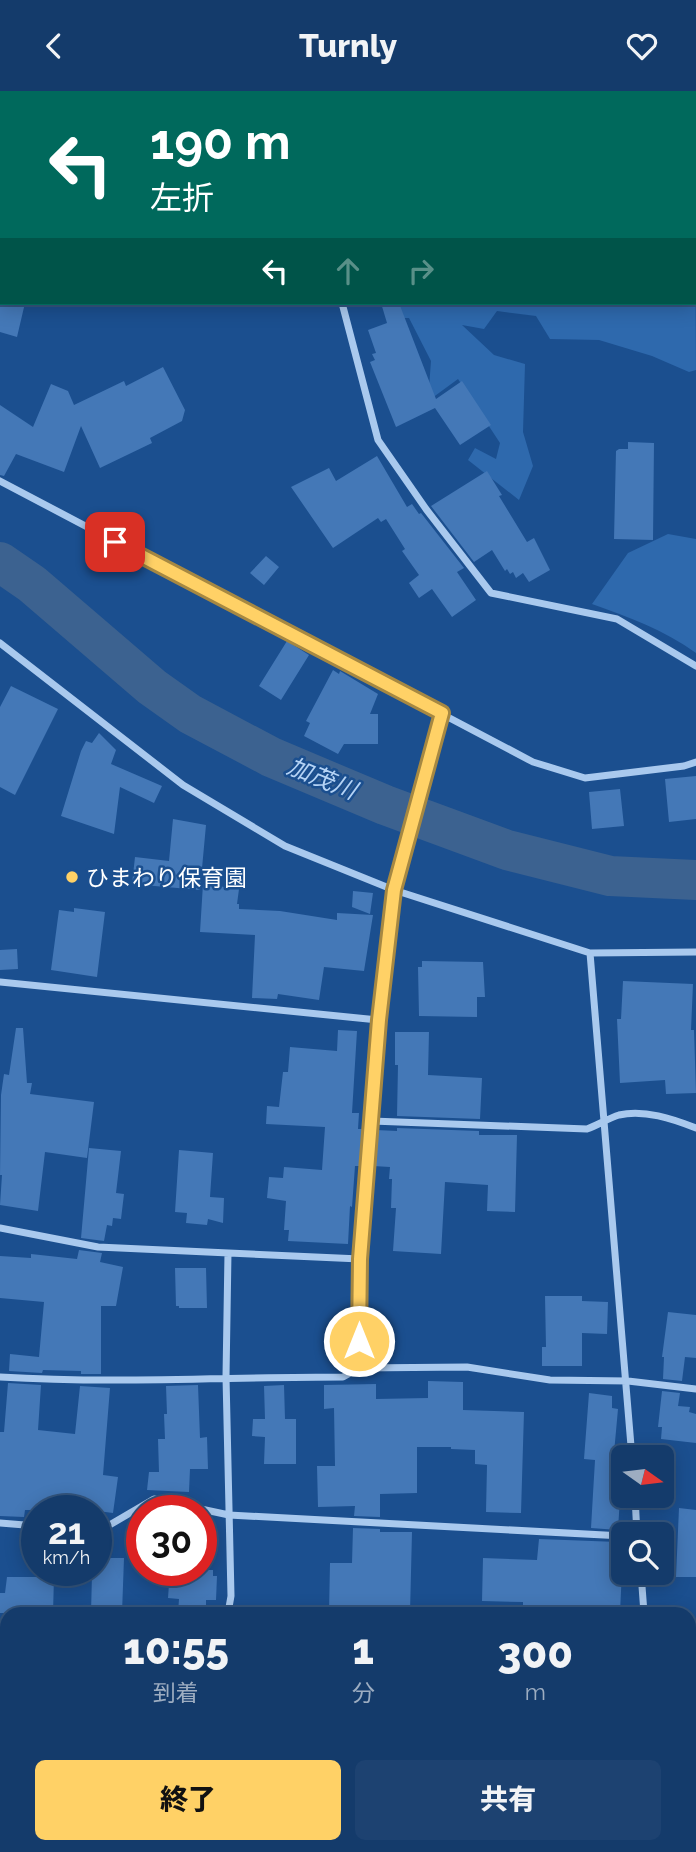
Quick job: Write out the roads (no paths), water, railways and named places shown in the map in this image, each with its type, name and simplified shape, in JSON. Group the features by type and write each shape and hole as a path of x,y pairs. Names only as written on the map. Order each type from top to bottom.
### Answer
{"street":[{"path":"343,305 378,440 426,509 491,593 617,619 696,666"},
{"path":"0,481 533,762 585,778 684,766 696,762"},
{"path":"0,643 183,785 285,846 394,890 590,953 696,951"},
{"path":"359,1368 360,1259 379,1020 394,890 442,713"},
{"path":"590,953 631,1445"},
{"path":"0,982 379,1020"},
{"path":"372,1121 587,1129 619,1115 653,1115 669,1117 696,1128"},
{"path":"0,1227 98,1247 360,1259"},
{"path":"228,1253 226,1377 229,1607"},
{"path":"0,1377 63,1381 343,1377 359,1368 467,1367 550,1380 628,1381 696,1389"},
{"path":"112,1523 154,1499 229,1515 611,1535"},
{"path":"0,1523 21,1524"},
{"path":"641,1585 643,1607"}],"waterway":[{"name":"加茂川","path":"0,562 32,584 152,687 190,714 271,757 385,805 507,850 610,876 696,880"}],"place":[{"name":"ひまわり保育園","path":"72,877"}]}
